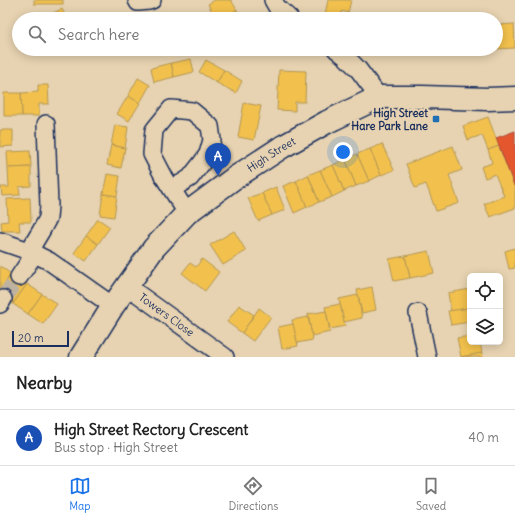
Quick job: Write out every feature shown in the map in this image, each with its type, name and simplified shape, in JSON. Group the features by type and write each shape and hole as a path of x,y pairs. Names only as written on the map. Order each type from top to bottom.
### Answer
{"street":[{"path":"137,0 138,2 152,0"},
{"path":"273,0 282,12"},
{"path":"345,56 358,69 379,97"},
{"name":"High Street","path":"81,357 113,306 154,248 187,213 233,179 282,147 327,122 379,97 515,98"},
{"path":"172,189 190,178 208,154 212,140 210,126 192,111 171,109 154,130 152,154 164,177 187,213"},
{"path":"19,277 48,218 49,206 42,131"},
{"path":"0,241 32,252 49,261 113,306"},
{"name":"Towers Close","path":"127,286 225,357"},
{"path":"418,313 424,356"}],"building: Homes":[{"path":"34,0 63,0 63,4 34,4"},
{"path":"215,0 231,0 237,10 233,12 212,12 208,4"},
{"path":"328,0 351,0 348,12 325,12"},
{"path":"62,9 64,12 55,12"},
{"path":"514,24 515,48 503,49 503,25"},
{"path":"191,59 194,72 174,77 171,63"},
{"path":"206,60 224,70 217,83 199,72"},
{"path":"171,63 174,77 154,82 151,68"},
{"path":"224,70 242,81 236,93 217,83"},
{"path":"279,70 306,71 305,102 295,102 295,111 277,110"},
{"path":"138,78 150,85 140,103 128,96"},
{"path":"38,85 48,85 49,104 39,104 39,116 22,116 21,93 38,92"},
{"path":"4,93 21,93 22,116 4,116"},
{"path":"128,96 140,103 129,121 117,114"},
{"path":"244,103 261,106 254,140 238,137"},
{"path":"488,117 499,146 488,150 482,135 468,140 463,126"},
{"path":"115,125 128,127 125,148 111,145"},
{"path":"0,130 13,130 13,146 0,147"},
{"path":"382,144 394,170 381,175 370,149"},
{"path":"111,145 125,148 121,168 107,165"},
{"path":"453,146 462,170 449,175 459,203 436,211 426,184 415,188 406,164"},
{"path":"499,146 515,188 515,208 490,217 484,204 504,196 495,174 485,178 481,167 492,163 488,150"},
{"path":"370,149 381,175 369,181 357,154"},
{"path":"30,151 31,167 8,168 7,152"},
{"path":"357,154 369,181 356,186 345,159"},
{"path":"345,159 356,186 344,191 333,165"},
{"path":"333,165 344,191 332,197 320,170"},
{"path":"31,167 31,186 19,187 20,195 2,196 1,187 9,187 8,168"},
{"path":"320,170 332,197 319,202 308,175"},
{"path":"107,174 120,176 117,196 103,194"},
{"path":"308,175 319,202 307,207 296,181"},
{"path":"296,181 307,207 294,213 283,186"},
{"path":"276,187 285,210 272,215 262,193"},
{"path":"262,193 272,215 258,221 248,198"},
{"path":"103,194 117,196 114,217 100,215"},
{"path":"30,198 31,222 19,222 20,231 2,231 1,222 8,221 7,199"},
{"path":"98,219 110,227 98,244 86,236"},
{"path":"234,231 246,251 223,265 210,245"},
{"path":"86,236 98,244 86,261 74,253"},
{"path":"515,248 515,268 509,269 505,251"},
{"path":"429,251 434,273 410,278 405,256"},
{"path":"405,256 410,278 394,281 389,259"},
{"path":"202,259 219,272 205,291 182,273 190,263 196,267"},
{"path":"0,266 11,274 0,291"},
{"path":"11,274 27,284 13,304 0,296 0,291"},
{"path":"27,284 42,294 28,314 13,304"},
{"path":"372,287 376,310 362,313 357,290"},
{"path":"467,290 467,308 451,311 448,293"},
{"path":"42,294 57,304 43,324 28,314"},
{"path":"358,295 362,318 344,322 339,299"},
{"path":"340,304 345,326 330,329 325,307"},
{"path":"239,305 254,315 242,333 227,322"},
{"path":"259,308 271,317 253,341 242,333"},
{"path":"467,308 467,322 451,325 448,311"},
{"path":"326,311 330,332 312,336 308,314"},
{"path":"308,317 313,340 297,343 292,320"},
{"path":"293,324 298,346 282,349 278,327"},
{"path":"467,336 467,345 481,345 482,353 461,357 457,338"},
{"path":"482,353 483,357 461,357"}],"building: Shops":[{"path":"515,131 515,188 496,138"}],"tunnel":[{"path":"3,299 19,277"}],"place":[{"name":"High Street Hare Park Lane","path":"436,119"},
{"name":"High Street Rectory Crescent","path":"218,176"}]}
